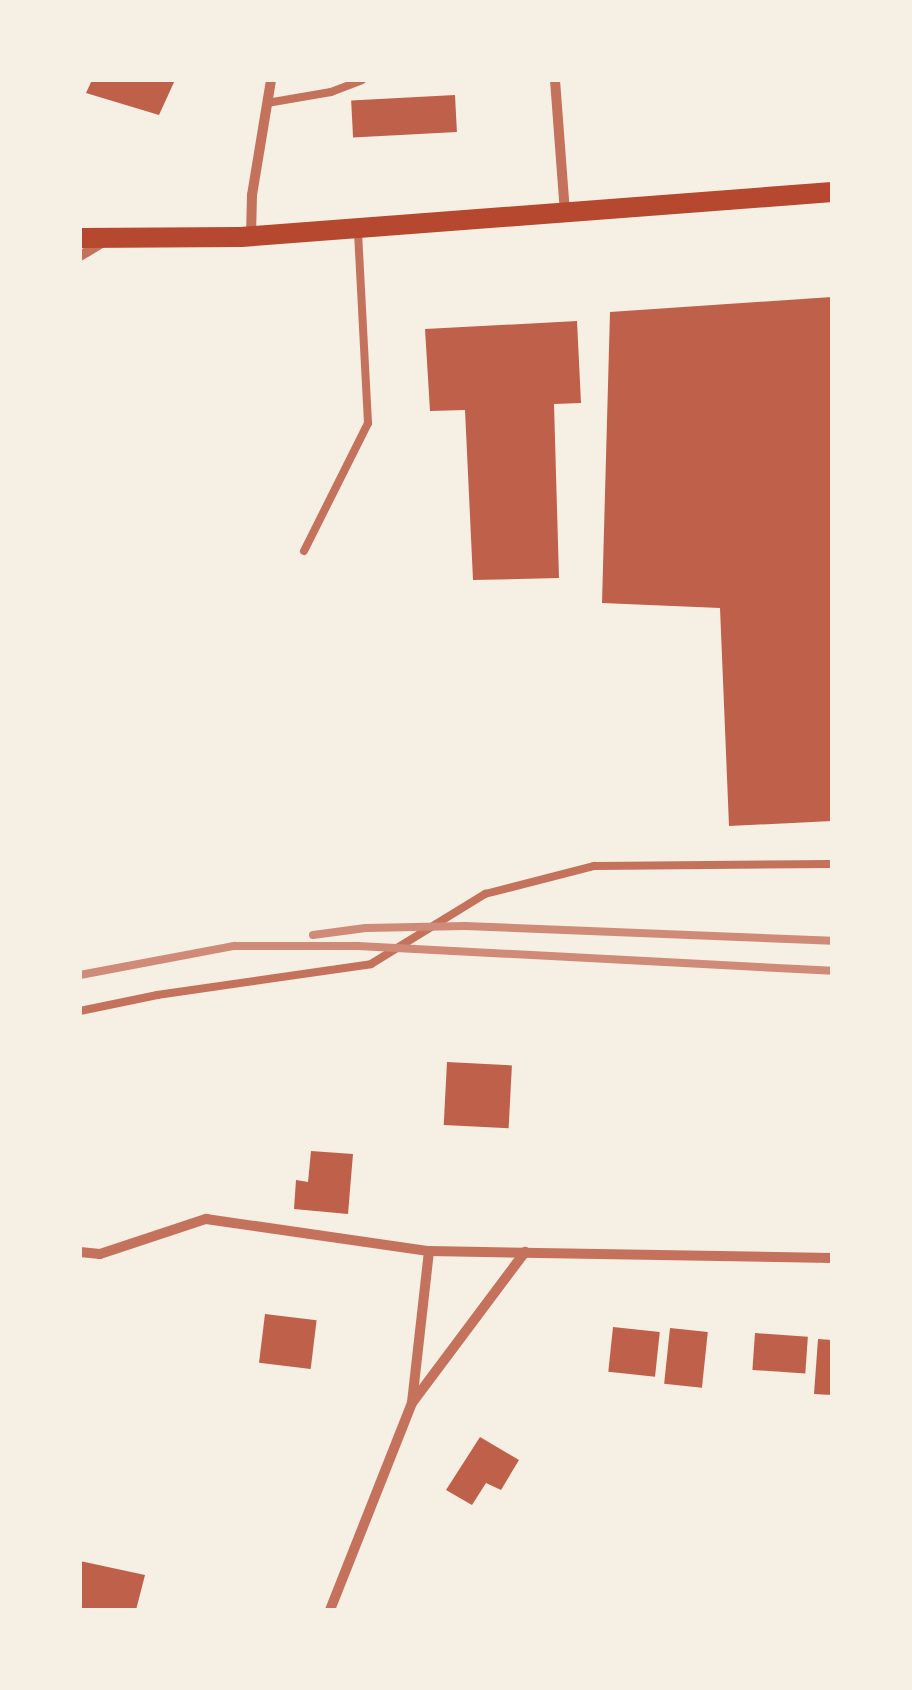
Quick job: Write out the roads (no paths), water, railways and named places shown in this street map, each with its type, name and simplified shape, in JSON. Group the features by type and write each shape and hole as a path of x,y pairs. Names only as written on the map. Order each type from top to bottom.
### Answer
{"main road":[{"path":"80,238 251,236 832,192"}],"street":[{"path":"251,236 252,195 271,80"},
{"path":"556,80 565,213"},
{"path":"80,256 106,240"},
{"path":"80,1252 100,1254 206,1219 429,1251 832,1258"},
{"path":"412,1403 429,1251"},
{"path":"330,1610 412,1403 525,1252"}],"lane":[{"path":"268,103 331,92 362,80"},
{"path":"304,552 368,422 358,228"},
{"path":"80,1011 157,994 371,964 485,894 594,866 832,864"}],"railway":[{"path":"313,935 366,928 465,926 832,941"},
{"path":"80,975 234,946 358,946 832,971"}]}
